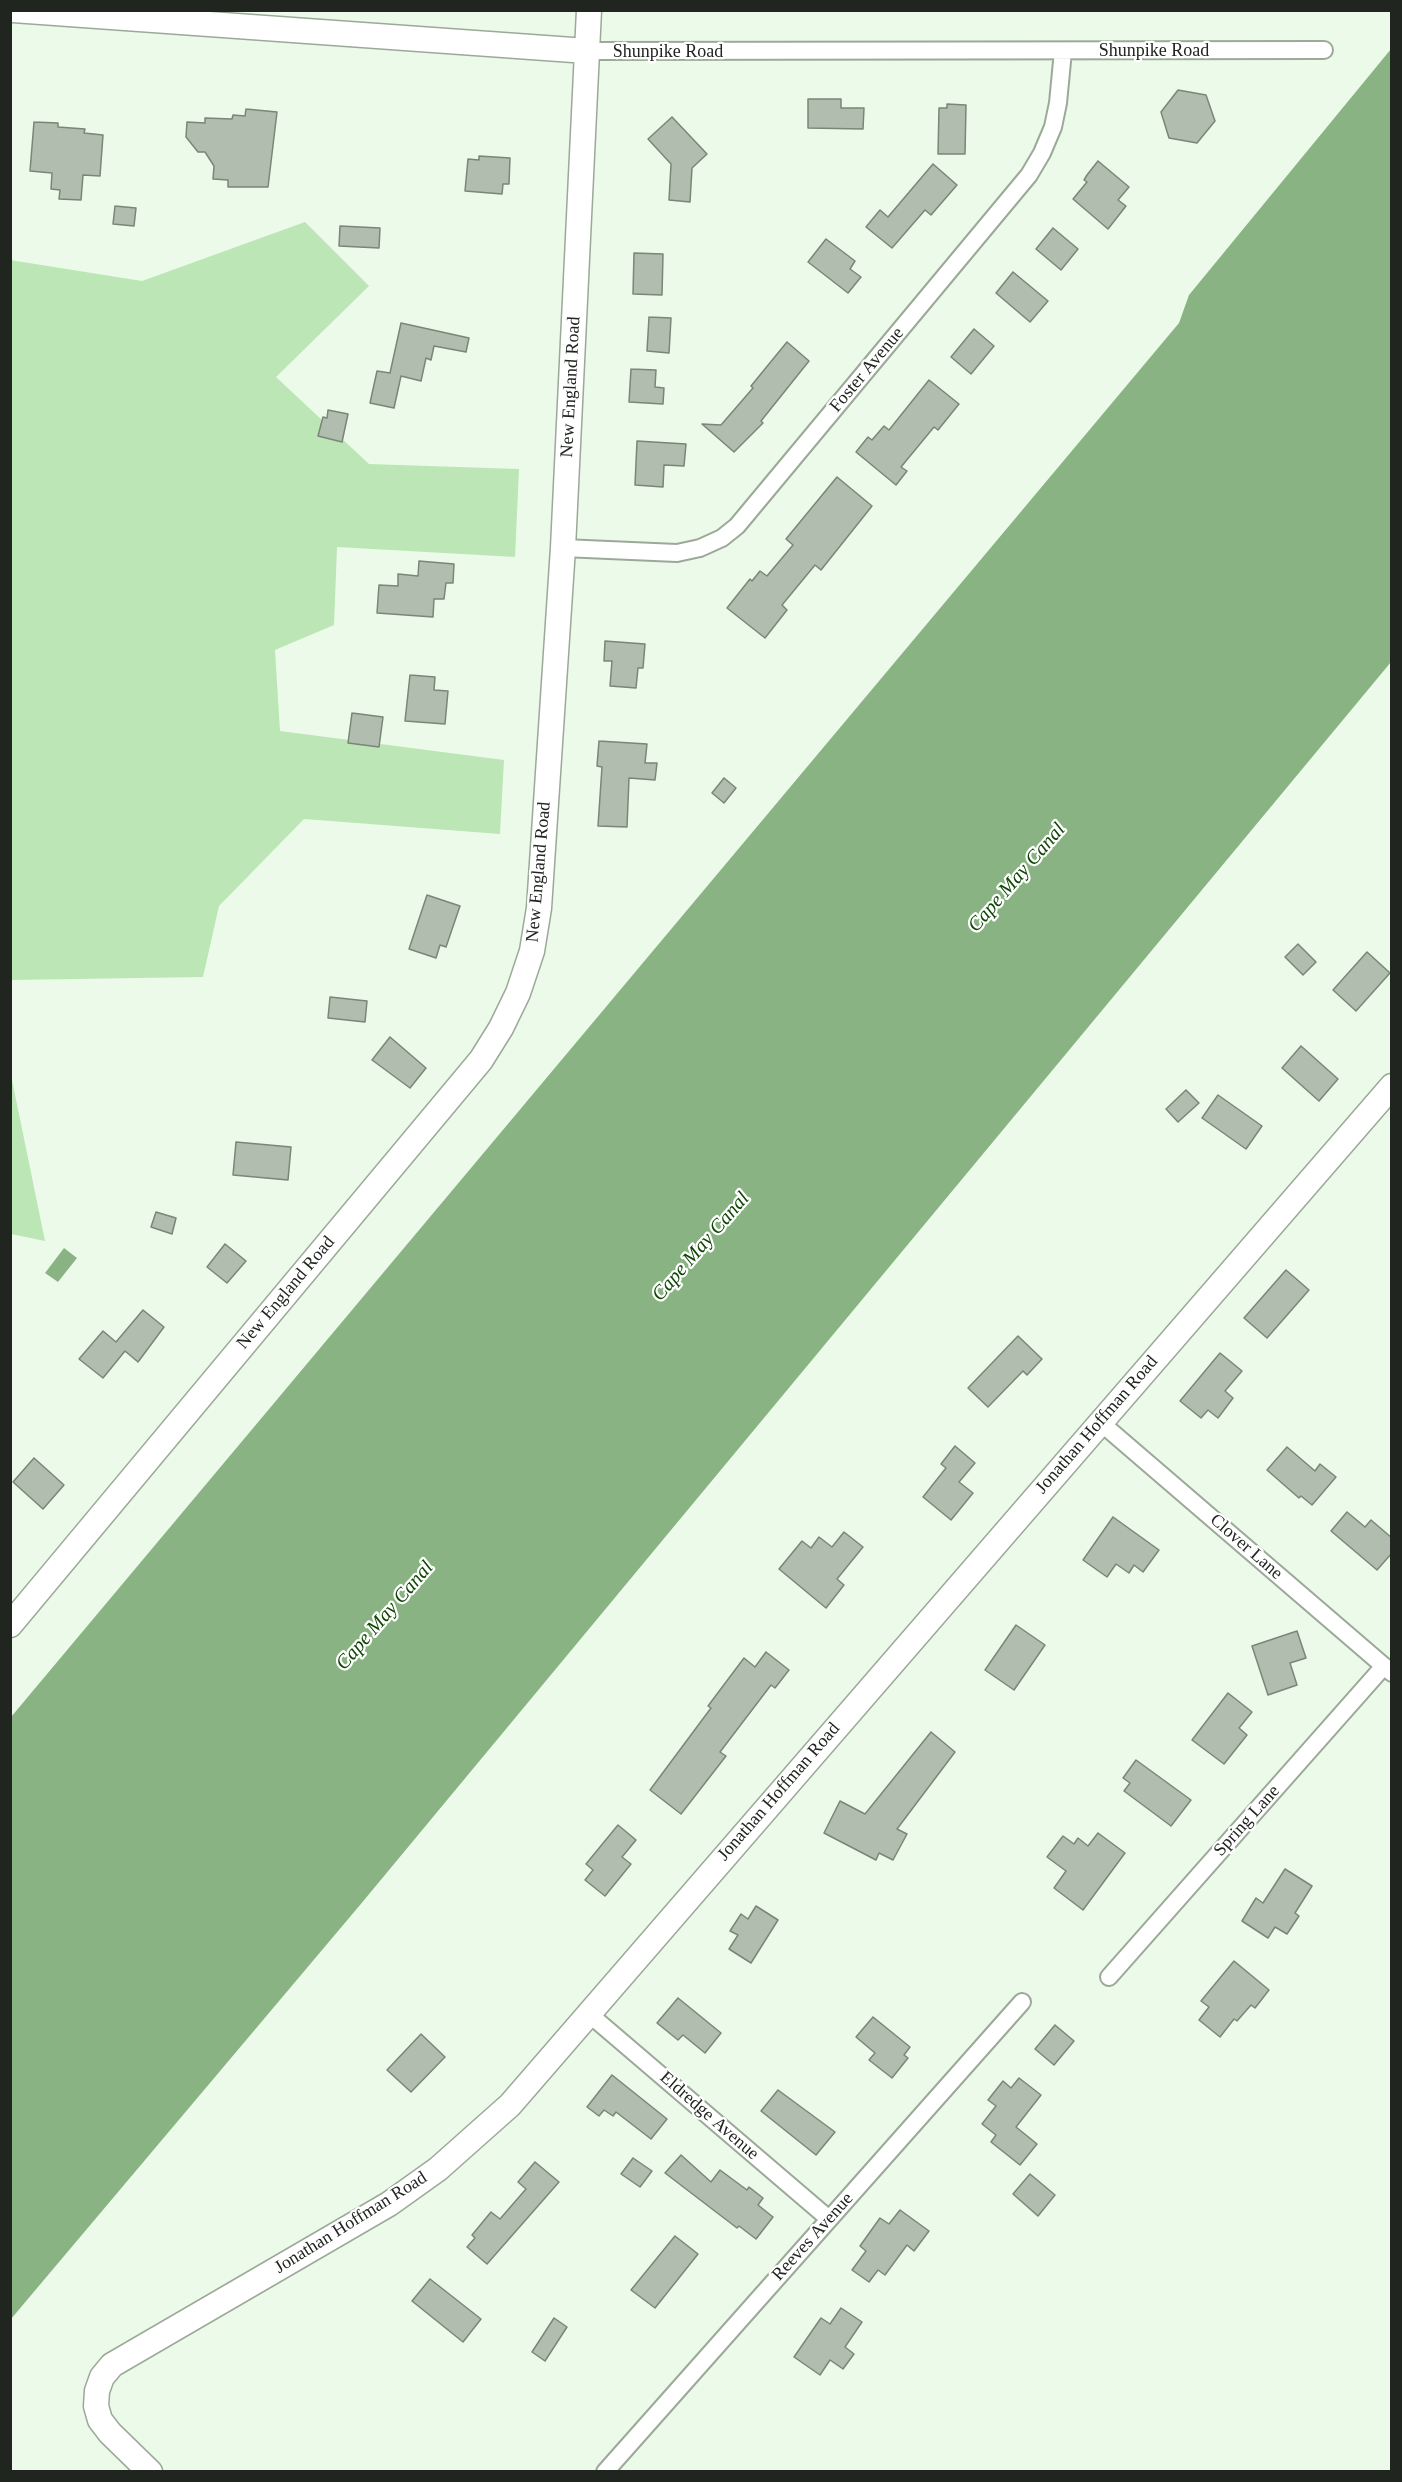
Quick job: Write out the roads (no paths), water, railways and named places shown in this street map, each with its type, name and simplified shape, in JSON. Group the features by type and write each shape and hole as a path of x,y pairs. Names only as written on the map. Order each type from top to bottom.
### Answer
{"street":[{"name":"Shunpike Road","path":"13,10 587,51 1324,50"},
{"name":"New England Road","path":"10,1625 481,1060 501,1028 518,993 532,951 539,908 563,548 589,10"},
{"name":"Foster Avenue","path":"563,548 677,553 700,548 722,538 737,526 1029,175 1053,127 1058,103 1063,51"},
{"name":"Jonathan Hoffman Road","path":"150,2472 110,2433 100,2420 96,2406 97,2391 102,2378 112,2365 389,2204 438,2169 510,2105 1392,1086"},
{"name":"Clover Lane","path":"1100,1422 1388,1669"},
{"name":"Spring Lane","path":"1109,1977 1388,1669"},
{"name":"Reeves Avenue","path":"604,2472 1022,2002"},
{"name":"Eldredge Avenue","path":"588,2013 829,2219"}],"water":[{"name":"Cape May Canal","path":"1391,49 1391,662 360,1905 11,2319 11,1717 1179,323 1189,295"},
{"path":"64,1248 77,1258 58,1282 45,1273"}]}
